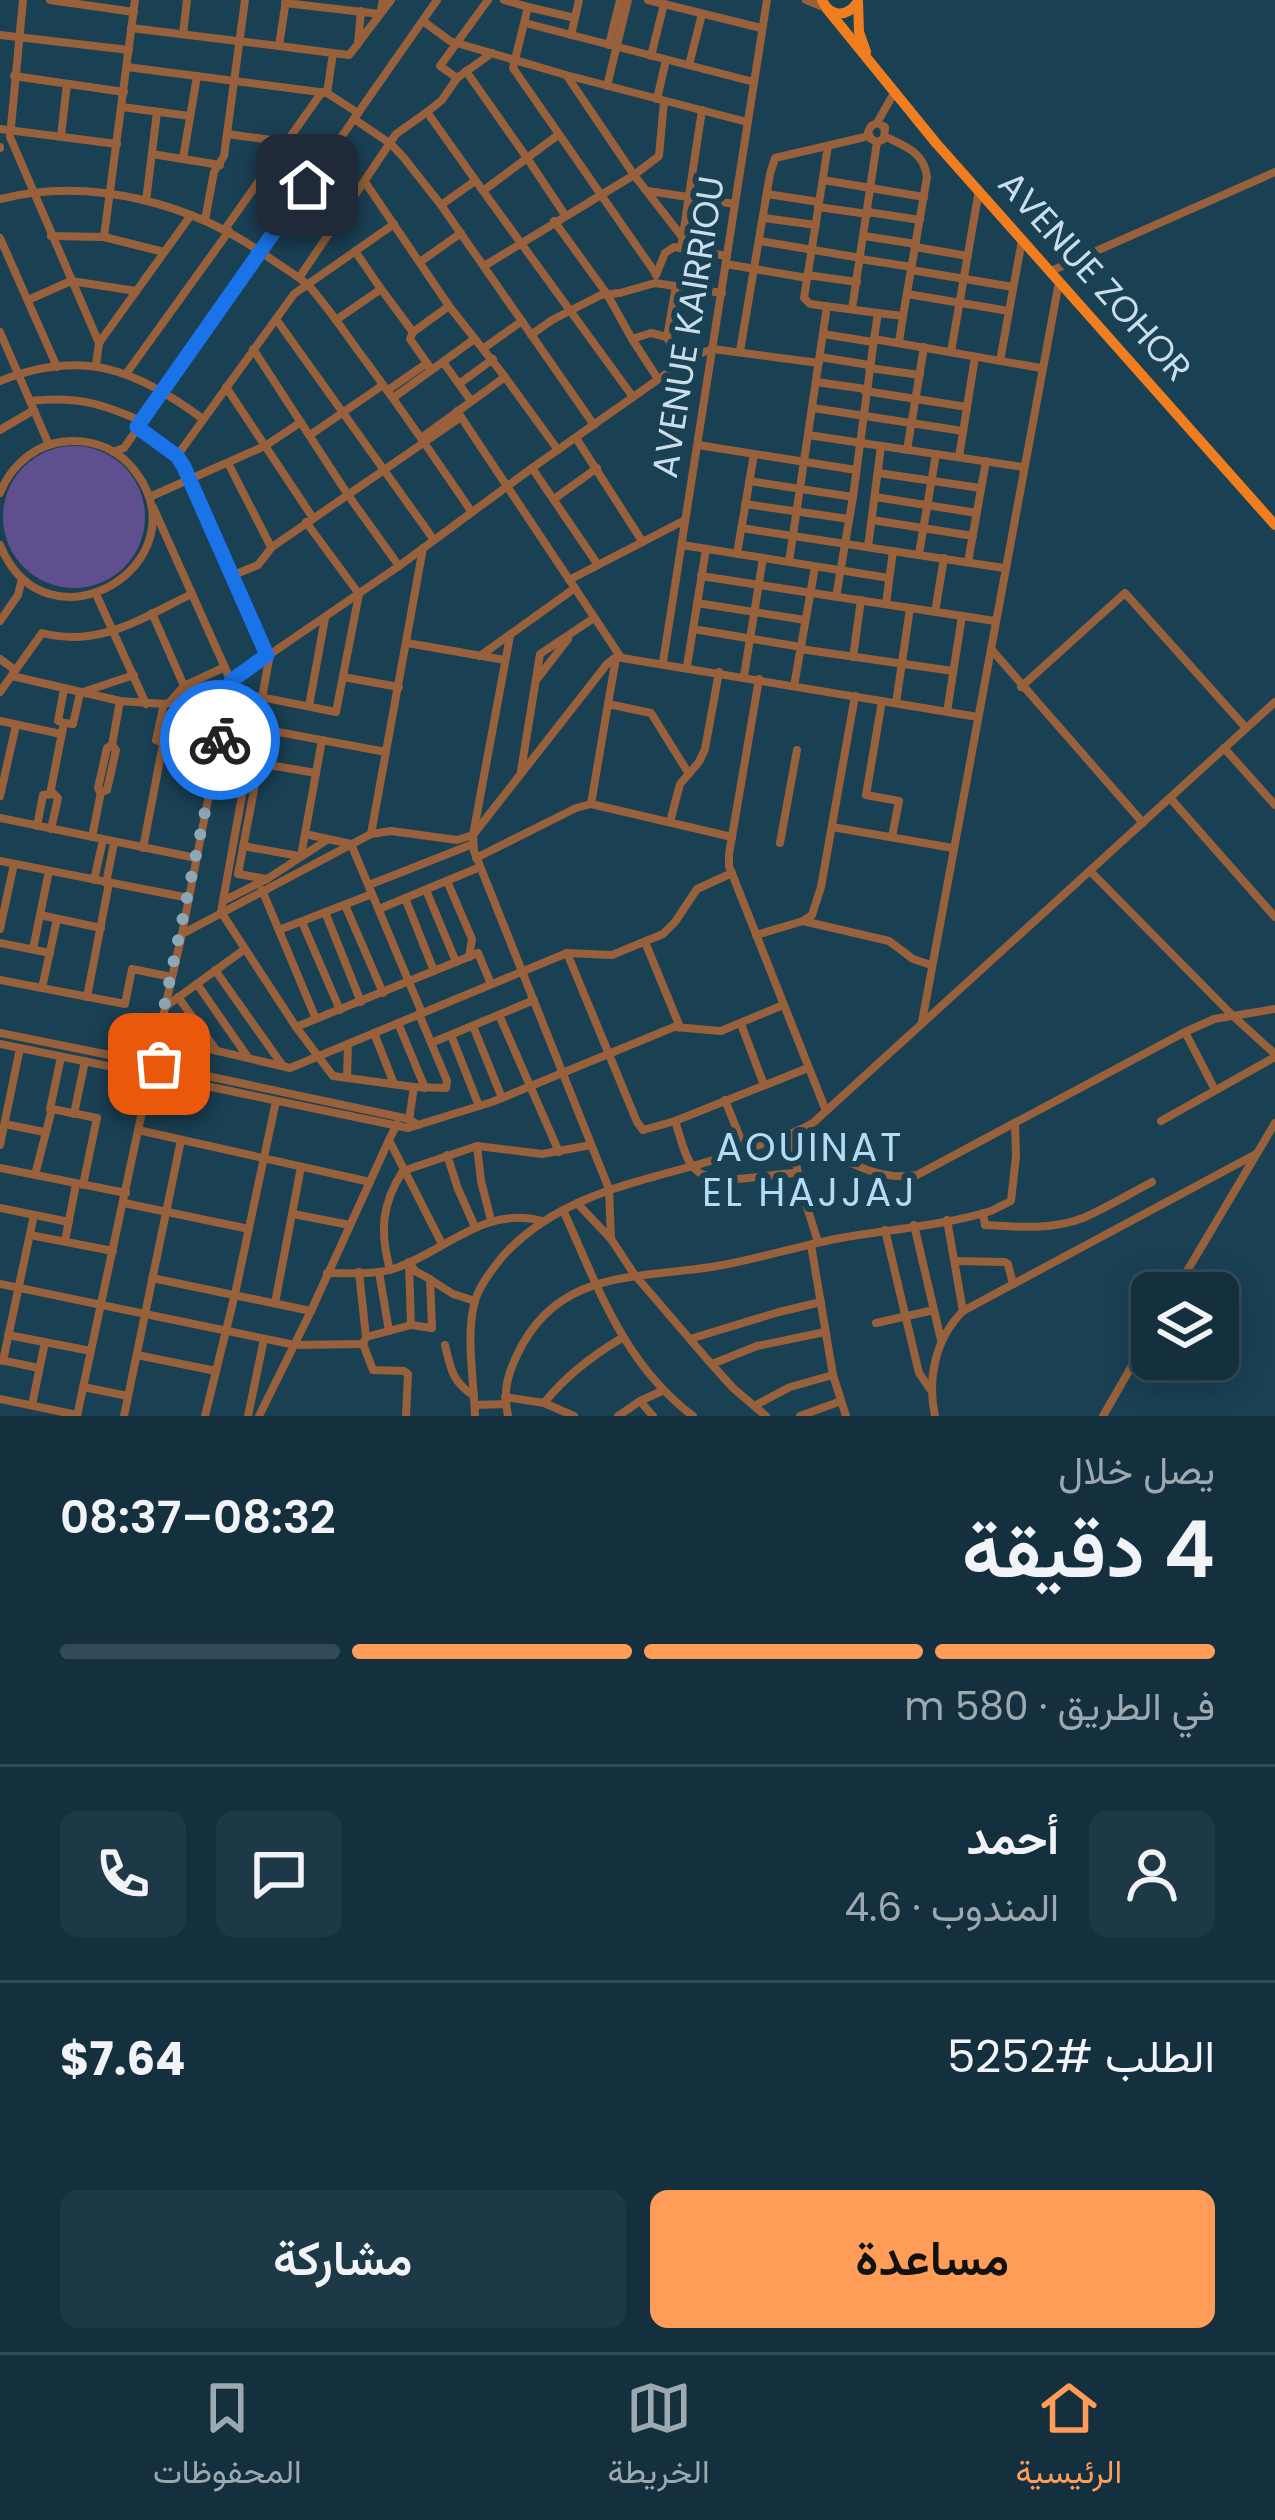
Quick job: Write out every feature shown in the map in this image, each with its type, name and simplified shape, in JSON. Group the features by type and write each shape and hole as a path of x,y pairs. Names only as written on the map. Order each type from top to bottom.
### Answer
{"main road":[{"path":"825,6 845,14 858,0"},
{"name":"AVENUE ZOHOR","path":"858,0 859,32 872,66"},
{"name":"AVENUE ZOHOR","path":"825,6 894,93 1275,524"}],"street":[{"path":"23,0 5,129 99,343"},
{"path":"50,0 134,12"},
{"path":"104,237 135,0"},
{"path":"183,34 188,0"},
{"path":"205,220 227,134 245,0"},
{"path":"131,28 349,56 387,0"},
{"path":"118,450 437,0"},
{"path":"488,0 440,66 461,75 565,215"},
{"path":"504,0 575,18"},
{"path":"571,35 579,0"},
{"path":"608,86 624,0"},
{"path":"647,0 761,28"},
{"name":"AVENUE KAIRRIOU","path":"663,662 767,0"},
{"path":"806,0 825,6"},
{"path":"279,46 285,1 327,3 380,14"},
{"path":"651,56 664,4"},
{"path":"528,7 513,68 656,279"},
{"path":"358,44 361,11"},
{"path":"689,65 702,14"},
{"path":"422,21 457,43 747,122"},
{"path":"525,23 754,82"},
{"path":"0,35 129,50"},
{"path":"126,374 324,92 333,53"},
{"path":"177,456 303,281 396,134 442,100 461,75 492,53"},
{"path":"484,266 659,156 666,60"},
{"path":"127,68 324,92 356,116 391,144 441,205 594,425"},
{"path":"566,75 682,243 754,269 856,282"},
{"path":"14,76 124,92"},
{"path":"183,159 197,76"},
{"path":"61,136 67,84"},
{"path":"894,93 869,129 877,138 918,154 927,177 899,342"},
{"path":"122,107 190,116"},
{"path":"682,243 702,110"},
{"path":"146,201 158,112"},
{"path":"427,112 632,397"},
{"path":"852,310 877,138 885,127 877,123"},
{"path":"5,129 117,144"},
{"path":"227,134 286,142"},
{"path":"483,191 559,135"},
{"path":"740,351 775,158 877,138"},
{"path":"0,148 12,144"},
{"path":"828,146 804,301 903,316"},
{"path":"152,154 220,165"},
{"path":"921,1024 1055,276 1275,172"},
{"path":"823,180 924,197"},
{"path":"441,205 476,181"},
{"path":"364,182 473,340 493,359 558,450"},
{"path":"952,352 979,190"},
{"path":"646,191 735,204"},
{"path":"0,200 32,192 146,201 205,220 261,251 303,281 336,320 472,511"},
{"path":"767,194 920,220"},
{"path":"96,365 99,343 191,214"},
{"path":"763,218 816,225"},
{"path":"554,221 607,294 658,379"},
{"path":"303,281 394,224"},
{"path":"420,262 461,233"},
{"path":"51,236 104,237 164,252"},
{"path":"864,236 968,256"},
{"path":"0,238 3,256 28,299 57,367"},
{"path":"1000,361 1022,238"},
{"path":"760,241 1013,287"},
{"path":"656,279 669,248 682,243"},
{"path":"355,251 412,332"},
{"path":"532,335 595,298 656,279 722,293"},
{"path":"28,299 71,281 136,291"},
{"path":"676,286 668,337 680,364"},
{"path":"336,320 381,289"},
{"path":"907,294 1009,311"},
{"path":"429,366 410,339 412,332 449,306"},
{"path":"789,562 826,306"},
{"path":"836,597 878,313"},
{"path":"276,319 434,540"},
{"path":"484,348 522,321"},
{"path":"0,332 49,445"},
{"path":"632,339 651,333 668,337"},
{"path":"823,334 899,342 1041,368"},
{"path":"310,435 443,362 473,340"},
{"path":"907,449 924,347"},
{"path":"253,349 398,566"},
{"path":"230,686 690,357 713,350 740,351 920,375"},
{"path":"959,457 975,356"},
{"path":"459,383 493,359"},
{"path":"443,362 471,401"},
{"path":"0,381 57,367 96,365 162,392 203,419"},
{"path":"231,576 258,566 272,547 386,471 505,376"},
{"path":"816,382 967,407"},
{"path":"184,686 230,686 262,698 336,712 358,594 226,387"},
{"path":"0,430 32,405 75,399 104,404 139,424 177,456 269,654 262,698"},
{"path":"813,408 963,431"},
{"path":"459,414 618,656 591,804"},
{"path":"151,496 265,446 301,422"},
{"path":"808,435 1023,467"},
{"path":"576,438 643,542"},
{"path":"0,493 22,460 49,445 84,441 118,450 151,496 230,686 182,934 77,1416 0,1399"},
{"path":"698,445 856,470"},
{"path":"868,548 881,446"},
{"path":"736,554 754,454"},
{"path":"919,554 936,454"},
{"path":"968,562 986,461"},
{"path":"228,463 272,547"},
{"path":"532,468 598,565"},
{"path":"554,499 597,468"},
{"path":"878,473 981,488"},
{"path":"749,481 853,497"},
{"path":"0,545 8,562 34,587 66,597 96,594 124,578 141,558 151,524 151,496"},
{"path":"875,497 977,513"},
{"path":"745,504 849,519"},
{"path":"480,656 598,565 686,520"},
{"path":"872,520 973,536"},
{"path":"741,528 1004,568"},
{"path":"682,545 889,578"},
{"path":"371,834 423,548"},
{"path":"686,667 706,549"},
{"path":"886,604 893,551"},
{"path":"744,676 763,558"},
{"path":"935,612 944,558"},
{"path":"794,686 814,566"},
{"path":"701,576 995,621"},
{"path":"0,621 18,595 22,578"},
{"path":"18,595 34,587"},
{"path":"1021,687 1125,593 1246,728"},
{"path":"96,594 146,704"},
{"path":"0,692 42,634 60,638 113,633 192,594"},
{"path":"853,657 861,600"},
{"path":"697,603 805,620"},
{"path":"896,703 910,608"},
{"path":"152,613 184,686 174,746 156,740 167,703 184,686 225,667"},
{"path":"309,706 325,616"},
{"path":"947,712 962,616"},
{"path":"521,773 536,682 568,637 594,618"},
{"path":"692,629 953,671"},
{"path":"510,636 473,840 478,863 609,1189 611,1239"},
{"path":"406,643 505,660"},
{"path":"990,648 1143,823"},
{"path":"279,930 345,904 473,840 521,773 618,656 978,717"},
{"path":"0,659 14,673 64,689 120,701 167,703"},
{"path":"670,822 680,784 705,749 719,672"},
{"path":"80,693 134,675"},
{"path":"343,677 399,687"},
{"path":"759,680 729,854 731,873 826,1111"},
{"path":"50,794 63,729 58,721 64,689"},
{"path":"0,721 63,729 73,724 80,693"},
{"path":"756,935 803,922 817,904 854,696"},
{"path":"882,700 866,795 899,801 892,837"},
{"path":"92,837 116,750 112,745 120,701"},
{"path":"475,1406 470,1332 475,1301 493,1269 524,1235 562,1210 609,1189 746,1150 793,1132 826,1111 1275,702"},
{"path":"608,704 651,712 689,774"},
{"path":"224,722 386,752"},
{"path":"0,796 16,724"},
{"path":"301,856 322,740"},
{"path":"143,848 163,743"},
{"path":"1224,748 1275,805"},
{"path":"780,843 797,750"},
{"path":"217,756 316,773"},
{"path":"254,763 238,874 267,879"},
{"path":"254,763 221,912 331,1074 442,1089 447,1085 409,982 351,844"},
{"path":"37,826 44,795 50,794 58,798 51,829"},
{"path":"1170,798 1275,916"},
{"path":"379,909 447,881 591,804 732,837"},
{"path":"0,818 196,858"},
{"path":"832,827 953,848"},
{"path":"182,934 371,834 391,831 473,840"},
{"path":"305,834 351,844"},
{"path":"223,901 328,839"},
{"path":"94,880 103,840"},
{"path":"87,997 114,842"},
{"path":"243,846 301,856"},
{"path":"0,861 189,898"},
{"path":"0,929 14,864"},
{"path":"33,950 49,871"},
{"path":"1090,871 1275,1056 1162,1121"},
{"path":"158,1037 290,1068 567,953 611,955 645,942 668,930 697,889 731,873"},
{"path":"447,881 472,939 469,956"},
{"path":"262,890 316,1019"},
{"path":"426,890 456,962"},
{"path":"405,898 434,971"},
{"path":"345,904 383,993"},
{"path":"325,912 361,1002"},
{"path":"40,915 100,928"},
{"path":"42,988 57,919"},
{"path":"302,922 340,1010"},
{"path":"803,922 889,941 914,959 931,964"},
{"path":"645,942 680,1027"},
{"path":"0,943 50,953"},
{"path":"165,1007 245,949"},
{"path":"296,1028 478,953 491,984"},
{"path":"567,953 641,1129 675,1121 808,1068"},
{"path":"0,980 124,1004 132,969 171,981 217,1051"},
{"path":"215,970 284,1066"},
{"path":"196,984 249,1058"},
{"path":"431,1043 534,1000"},
{"path":"0,1033 276,1101 406,1123 479,1107 680,1027 721,1031 783,1005"},
{"path":"793,1132 881,1175 907,1177 927,1172 1185,1032 1214,1019 1275,1010"},
{"path":"499,1015 560,1152"},
{"path":"252,1415 295,1345 389,1140 406,1123 419,1087 398,1023"},
{"path":"741,1024 764,1085"},
{"path":"472,1026 502,1098"},
{"path":"1185,1032 1215,1090"},
{"path":"374,1033 394,1084"},
{"path":"451,1035 479,1107"},
{"path":"0,1044 151,1069 406,1123"},
{"path":"346,1078 348,1044"},
{"path":"0,1145 20,1048"},
{"path":"35,1175 61,1057"},
{"path":"74,1114 85,1061"},
{"path":"725,1100 746,1150"},
{"path":"205,1416 276,1101"},
{"path":"50,1109 97,1118 65,1242"},
{"path":"675,1121 693,1167 708,1175 798,1172"},
{"path":"508,1416 509,1370 530,1331 555,1305 597,1284 634,1274 716,1266 983,1214 1011,1201 1015,1123"},
{"path":"1186,1272 1275,1123"},
{"path":"4,1124 44,1132"},
{"path":"139,1130 370,1182"},
{"path":"793,1132 833,1376 846,1416"},
{"path":"124,1416 181,1140"},
{"path":"389,1140 442,1244"},
{"path":"390,1270 383,1217 403,1171 477,1146 533,1154 592,1145"},
{"path":"477,1146 491,1220"},
{"path":"935,1416 933,1368 941,1342 963,1311 1256,1154"},
{"path":"447,1155 475,1227"},
{"path":"275,1303 301,1167"},
{"path":"0,1168 249,1229"},
{"path":"983,1214 986,1225 1067,1222 1152,1182"},
{"path":"577,1203 712,1365 766,1416"},
{"path":"0,1208 69,1222"},
{"path":"562,1210 622,1338 662,1391 693,1416"},
{"path":"292,1214 350,1225"},
{"path":"34,1215 1,1360 39,1368"},
{"path":"328,1274 390,1270 491,1220 516,1216 543,1221"},
{"path":"947,1220 963,1311"},
{"path":"914,1225 941,1342"},
{"path":"885,1230 921,1378 931,1390"},
{"path":"30,1235 113,1251"},
{"path":"955,1261 1005,1262 1012,1284"},
{"path":"409,1262 415,1271 453,1294 475,1301"},
{"path":"409,1262 412,1325"},
{"path":"379,1272 389,1331"},
{"path":"359,1273 365,1341 373,1370 408,1374 406,1416"},
{"path":"152,1278 311,1311"},
{"path":"0,1284 295,1345 365,1341 412,1325 432,1328 430,1279"},
{"path":"690,1339 820,1302"},
{"path":"876,1323 934,1310"},
{"path":"712,1365 757,1346 825,1332"},
{"path":"8,1335 91,1351"},
{"path":"544,1403 560,1384 622,1338"},
{"path":"252,1415 264,1340"},
{"path":"33,1409 45,1342"},
{"path":"445,1345 454,1377 475,1406"},
{"path":"137,1355 216,1371"},
{"path":"1102,1416 1131,1367"},
{"path":"754,1406 790,1387 833,1376"},
{"path":"83,1387 128,1396"},
{"path":"618,1416 662,1391"},
{"path":"475,1406 505,1400 544,1403 574,1416"},
{"path":"640,1401 653,1416"},
{"path":"800,1416 841,1401"}],"shaded area":[{"path":"74,446 101,451 125,466 140,490 145,517 140,544 125,568 101,583 74,588 47,583 23,568 8,544 3,517 8,490 23,466 47,451"}],"way so far":[{"path":"159,1064 153,1060 220,740"}],"district":[{"name":"AOUINAT EL HAJJAJ","path":"810,1170"}],"route":[{"path":"220,740 231,681 267,655 184,467 177,456 137,427 307,185"}]}
